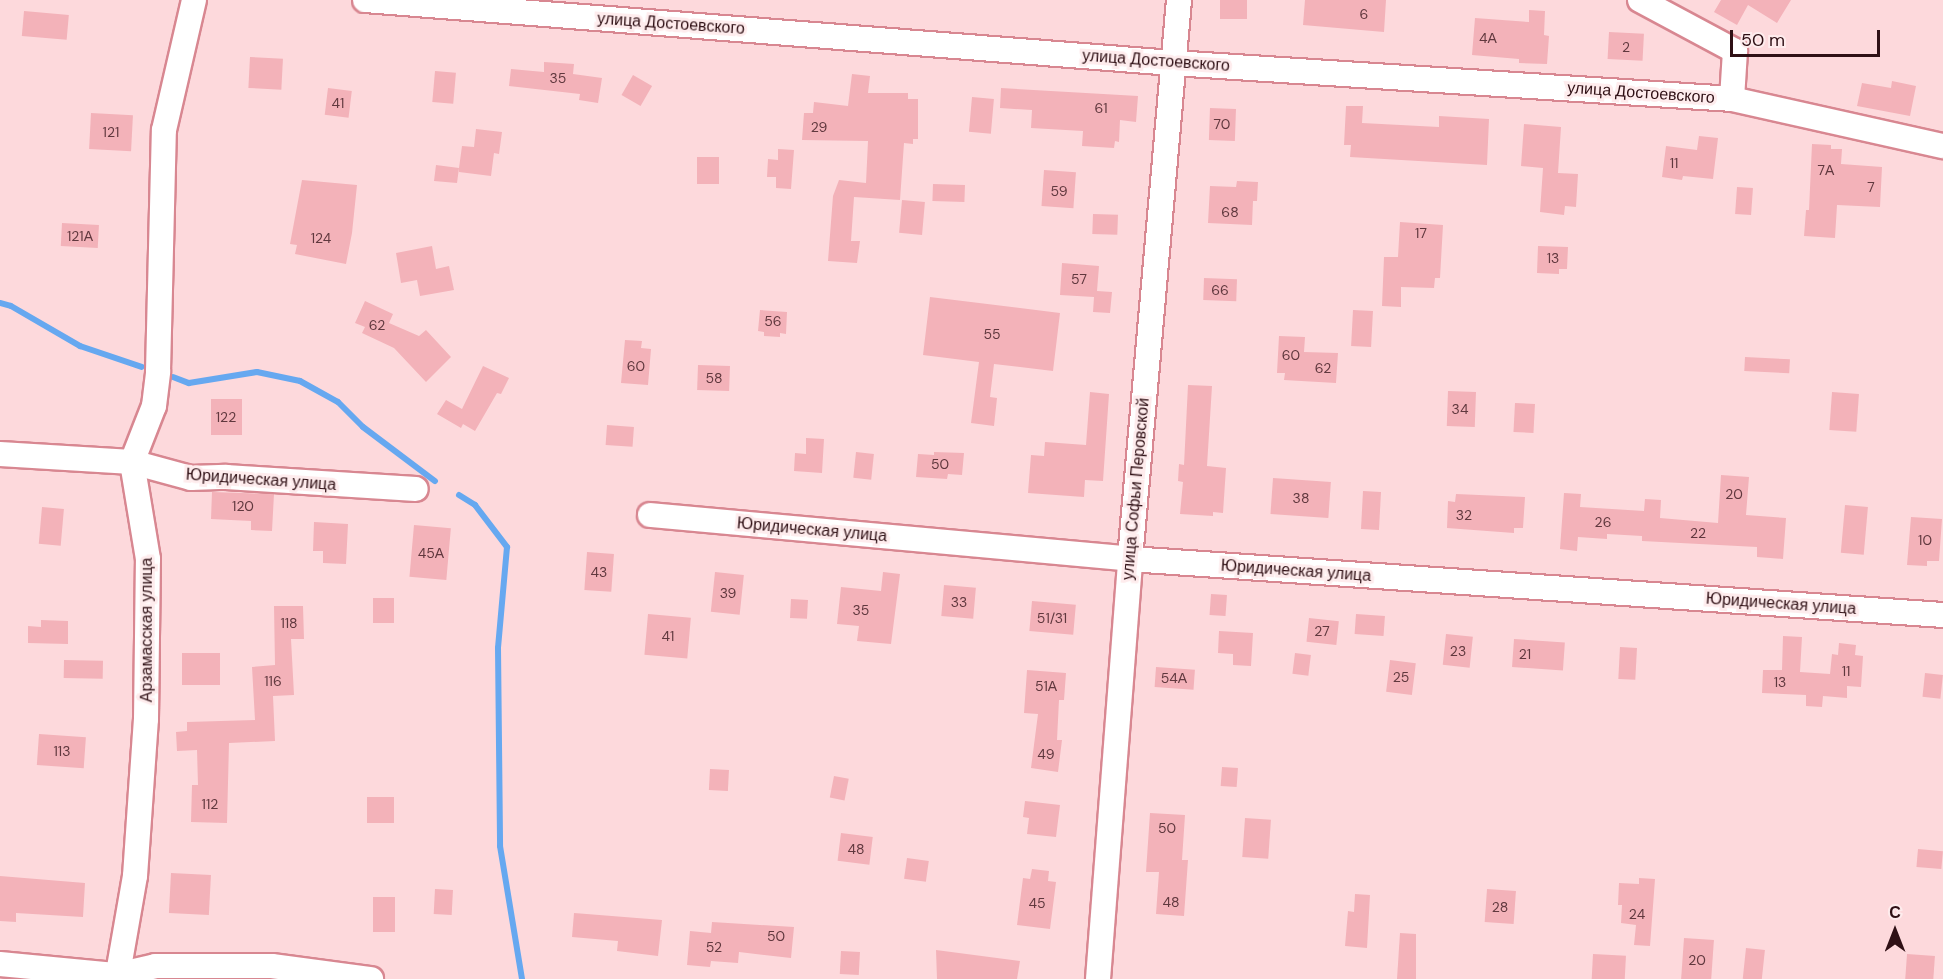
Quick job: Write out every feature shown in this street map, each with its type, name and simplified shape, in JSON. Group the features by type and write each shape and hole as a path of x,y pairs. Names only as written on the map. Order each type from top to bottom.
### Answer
{"street":[{"path":"132,462 154,406 158,371 164,130 194,0"},
{"name":"улица Достоевского","path":"365,0 1173,63 1732,99 1943,146"},
{"name":"улица Софьи Перовской","path":"1098,979 1130,559 1179,0"},
{"path":"1640,0 1735,51 1732,99"},
{"name":"Юридическая улица","path":"0,454 132,462 191,478 226,477 416,489"},
{"name":"Арзамасская улица","path":"117,977 135,876 146,719 148,559 132,462"},
{"name":"Юридическая улица","path":"650,515 1130,559 1943,615"},
{"path":"0,964 117,977 155,966 272,966 371,979"}],"building":[{"path":"1220,0 1247,0 1247,19 1220,19"},
{"path":"1305,0 1386,0 1384,32 1303,25"},
{"path":"1721,0 1791,0 1777,23 1748,5 1737,25 1714,12"},
{"path":"1529,10 1545,11 1544,35 1549,36 1547,64 1519,63 1519,59 1472,55 1475,18 1529,22"},
{"path":"24,11 69,15 67,40 22,36"},
{"path":"1609,32 1644,34 1643,61 1608,59"},
{"path":"250,57 283,59 281,90 248,88"},
{"path":"544,62 574,64 573,74 602,78 598,103 579,100 580,94 509,86 511,69 544,72"},
{"path":"435,71 456,73 453,104 432,102"},
{"path":"852,74 870,76 868,93 908,93 908,99 918,99 918,139 913,139 913,144 904,143 900,200 854,197 851,241 860,241 857,263 828,261 833,196 839,180 866,183 868,141 802,140 804,113 813,113 814,102 848,106"},
{"path":"633,75 652,86 641,106 622,95"},
{"path":"1892,81 1916,86 1910,116 1857,106 1862,83 1891,88"},
{"path":"328,88 352,91 349,118 325,115"},
{"path":"1001,88 1138,96 1136,122 1120,120 1119,142 1115,141 1114,148 1082,146 1083,131 1031,128 1032,110 1000,108"},
{"path":"972,97 994,99 991,134 969,132"},
{"path":"1346,106 1363,106 1362,123 1439,127 1439,116 1489,119 1487,165 1350,157 1351,145 1344,145"},
{"path":"1210,108 1236,109 1235,141 1209,140"},
{"path":"91,113 133,115 131,151 89,149"},
{"path":"1524,124 1561,127 1558,173 1578,174 1576,207 1565,206 1564,215 1540,212 1543,168 1521,166"},
{"path":"476,129 502,132 499,154 494,153 491,176 459,172 462,146 474,147"},
{"path":"1699,136 1718,138 1713,179 1683,176 1682,180 1662,177 1666,146 1697,150"},
{"path":"1812,144 1831,145 1831,149 1842,149 1841,164 1882,167 1880,207 1837,205 1835,238 1804,236 1806,210 1809,210"},
{"path":"778,149 794,150 791,189 776,188 776,177 767,177 768,159 778,160"},
{"path":"697,157 719,157 719,184 697,184"},
{"path":"436,165 459,168 457,183 434,181"},
{"path":"1044,170 1076,172 1073,208 1041,206"},
{"path":"302,180 357,185 346,264 295,254 297,245 290,244"},
{"path":"1237,181 1258,182 1257,201 1253,201 1252,225 1208,223 1210,186 1236,187"},
{"path":"933,184 965,185 964,202 932,201"},
{"path":"1737,187 1753,188 1751,215 1735,214"},
{"path":"902,200 925,202 922,235 899,233"},
{"path":"1093,214 1118,215 1117,235 1092,234"},
{"path":"1400,222 1443,225 1440,278 1435,278 1434,288 1401,287 1401,307 1382,306 1384,257 1398,257"},
{"path":"62,223 99,225 98,248 61,246"},
{"path":"432,246 436,269 449,266 454,290 420,296 417,280 401,283 396,253"},
{"path":"1538,246 1568,247 1567,269 1559,269 1559,274 1537,273"},
{"path":"1062,263 1099,266 1097,291 1112,292 1110,313 1093,312 1094,297 1060,295"},
{"path":"1204,278 1237,279 1236,301 1203,300"},
{"path":"930,297 1060,313 1053,371 994,364 990,397 997,398 994,426 971,423 979,362 923,355"},
{"path":"365,301 393,314 389,323 419,336 426,330 451,357 426,382 394,348 362,333 365,327 355,323"},
{"path":"760,310 787,312 786,334 780,333 780,337 764,336 764,332 758,331"},
{"path":"1353,310 1373,311 1371,347 1351,346"},
{"path":"1279,336 1305,337 1304,352 1338,353 1336,383 1284,380 1285,373 1277,373"},
{"path":"625,340 642,341 641,348 651,349 648,385 621,383"},
{"path":"1745,357 1790,359 1789,373 1744,371"},
{"path":"698,365 730,366 729,391 697,390"},
{"path":"483,366 509,378 501,394 497,393 475,431 463,424 461,428 437,414 446,400 462,409"},
{"path":"1188,385 1212,386 1207,466 1226,468 1223,513 1213,512 1213,516 1180,514 1183,482 1178,481 1179,464 1184,465"},
{"path":"1448,391 1476,392 1475,427 1447,426"},
{"path":"1090,392 1109,394 1103,481 1085,480 1084,497 1028,493 1031,455 1044,456 1045,442 1086,445"},
{"path":"1832,392 1859,394 1856,432 1829,430"},
{"path":"211,399 242,399 242,435 211,435"},
{"path":"1515,403 1535,404 1533,433 1513,432"},
{"path":"607,425 634,427 633,447 606,445"},
{"path":"806,438 824,439 822,473 794,471 795,453 806,454"},
{"path":"856,452 874,454 871,480 853,478"},
{"path":"934,452 964,453 962,475 948,474 947,479 916,477 918,454 934,455"},
{"path":"1721,475 1749,477 1746,515 1786,518 1783,559 1757,557 1757,547 1642,541 1642,536 1607,534 1607,539 1578,537 1577,551 1560,549 1564,493 1581,494 1580,507 1644,511 1645,499 1661,500 1660,518 1718,523"},
{"path":"1273,478 1331,482 1328,518 1270,514"},
{"path":"1363,491 1381,492 1379,530 1361,529"},
{"path":"212,492 274,494 272,531 251,530 251,521 211,519"},
{"path":"1456,494 1525,497 1523,528 1514,528 1514,533 1447,528 1448,501 1455,502"},
{"path":"1845,505 1868,507 1864,555 1841,553"},
{"path":"42,507 64,509 61,546 39,544"},
{"path":"1911,517 1942,519 1939,561 1927,561 1927,566 1907,565"},
{"path":"314,522 348,524 346,564 323,563 323,551 313,551"},
{"path":"414,525 451,528 446,580 409,577"},
{"path":"587,552 614,554 611,592 584,590"},
{"path":"715,572 744,575 740,615 711,612"},
{"path":"883,572 900,574 891,644 857,641 859,626 837,624 841,587 881,591"},
{"path":"944,585 976,588 973,619 941,616"},
{"path":"1211,594 1227,595 1225,616 1210,615"},
{"path":"373,598 394,598 394,623 373,623"},
{"path":"791,599 808,600 807,619 790,618"},
{"path":"1032,601 1076,605 1073,635 1029,631"},
{"path":"274,606 303,606 304,639 291,639 294,695 273,696 275,741 229,743 227,823 191,822 192,785 198,785 197,750 177,751 176,732 187,731 187,722 255,720 252,667 275,665"},
{"path":"648,614 691,618 687,659 644,655"},
{"path":"1356,614 1385,616 1384,636 1355,634"},
{"path":"1309,618 1339,621 1336,645 1306,642"},
{"path":"41,620 68,621 68,644 28,643 28,626 41,627"},
{"path":"1219,631 1253,633 1251,666 1233,665 1233,654 1218,653"},
{"path":"1446,634 1473,637 1470,668 1443,665"},
{"path":"1783,636 1802,637 1800,672 1830,674 1832,654 1838,655 1839,643 1856,645 1855,655 1863,656 1861,687 1847,686 1847,698 1823,696 1822,707 1806,706 1806,695 1762,693 1763,670 1782,670"},
{"path":"1514,639 1565,643 1563,670 1512,667"},
{"path":"1620,647 1637,648 1635,680 1618,679"},
{"path":"182,653 220,653 220,685 182,685"},
{"path":"1295,653 1311,655 1308,676 1292,674"},
{"path":"64,660 103,661 103,679 64,678"},
{"path":"1390,660 1416,663 1412,695 1386,692"},
{"path":"1156,667 1195,670 1194,690 1155,687"},
{"path":"1027,670 1066,673 1064,700 1059,700 1057,740 1062,740 1058,772 1031,768 1038,714 1024,713"},
{"path":"1925,673 1943,675 1940,699 1922,697"},
{"path":"39,734 86,737 84,768 37,765"},
{"path":"1222,767 1238,768 1237,787 1221,786"},
{"path":"710,769 729,770 728,791 709,790"},
{"path":"834,776 849,779 845,800 830,798"},
{"path":"367,797 394,797 394,823 367,823"},
{"path":"1025,801 1060,805 1056,837 1027,834 1029,818 1023,817"},
{"path":"1150,813 1185,815 1182,860 1188,860 1184,916 1156,914 1159,872 1146,872"},
{"path":"1245,818 1271,820 1268,859 1242,857"},
{"path":"841,833 873,837 869,865 838,861"},
{"path":"1918,849 1943,851 1941,869 1916,867"},
{"path":"907,858 929,861 926,882 904,879"},
{"path":"1032,869 1049,871 1048,881 1056,882 1050,929 1017,925 1023,878 1030,879"},
{"path":"171,873 211,875 209,915 169,913"},
{"path":"0,876 85,883 83,917 16,913 16,922 0,921"},
{"path":"1639,878 1655,879 1650,946 1634,945 1636,925 1621,923 1622,905 1618,905 1619,883 1639,884"},
{"path":"435,889 453,890 452,915 434,914"},
{"path":"1487,889 1516,891 1514,924 1485,922"},
{"path":"1355,894 1370,895 1367,948 1345,946 1348,911 1354,912"},
{"path":"373,897 395,897 395,932 373,932"},
{"path":"574,913 662,920 658,956 617,951 618,941 572,937"},
{"path":"712,922 794,927 791,958 739,952 738,963 711,961 710,967 687,965 690,931 711,933"},
{"path":"1400,933 1416,934 1416,979 1397,979"},
{"path":"1684,938 1714,940 1711,979 1681,979"},
{"path":"1746,948 1765,950 1762,979 1743,979"},
{"path":"936,950 1020,961 1017,979 937,979"},
{"path":"841,951 860,952 859,975 840,974"},
{"path":"1593,954 1626,956 1625,979 1592,979"},
{"path":"1907,954 1935,956 1933,979 1905,979"}],"waterway":[{"path":"0,303 11,306 80,346 142,367"},
{"path":"173,377 189,383 257,372 300,381 338,402 363,427 435,481"},
{"path":"459,495 475,505 507,547 498,648 500,846 522,979"}]}
